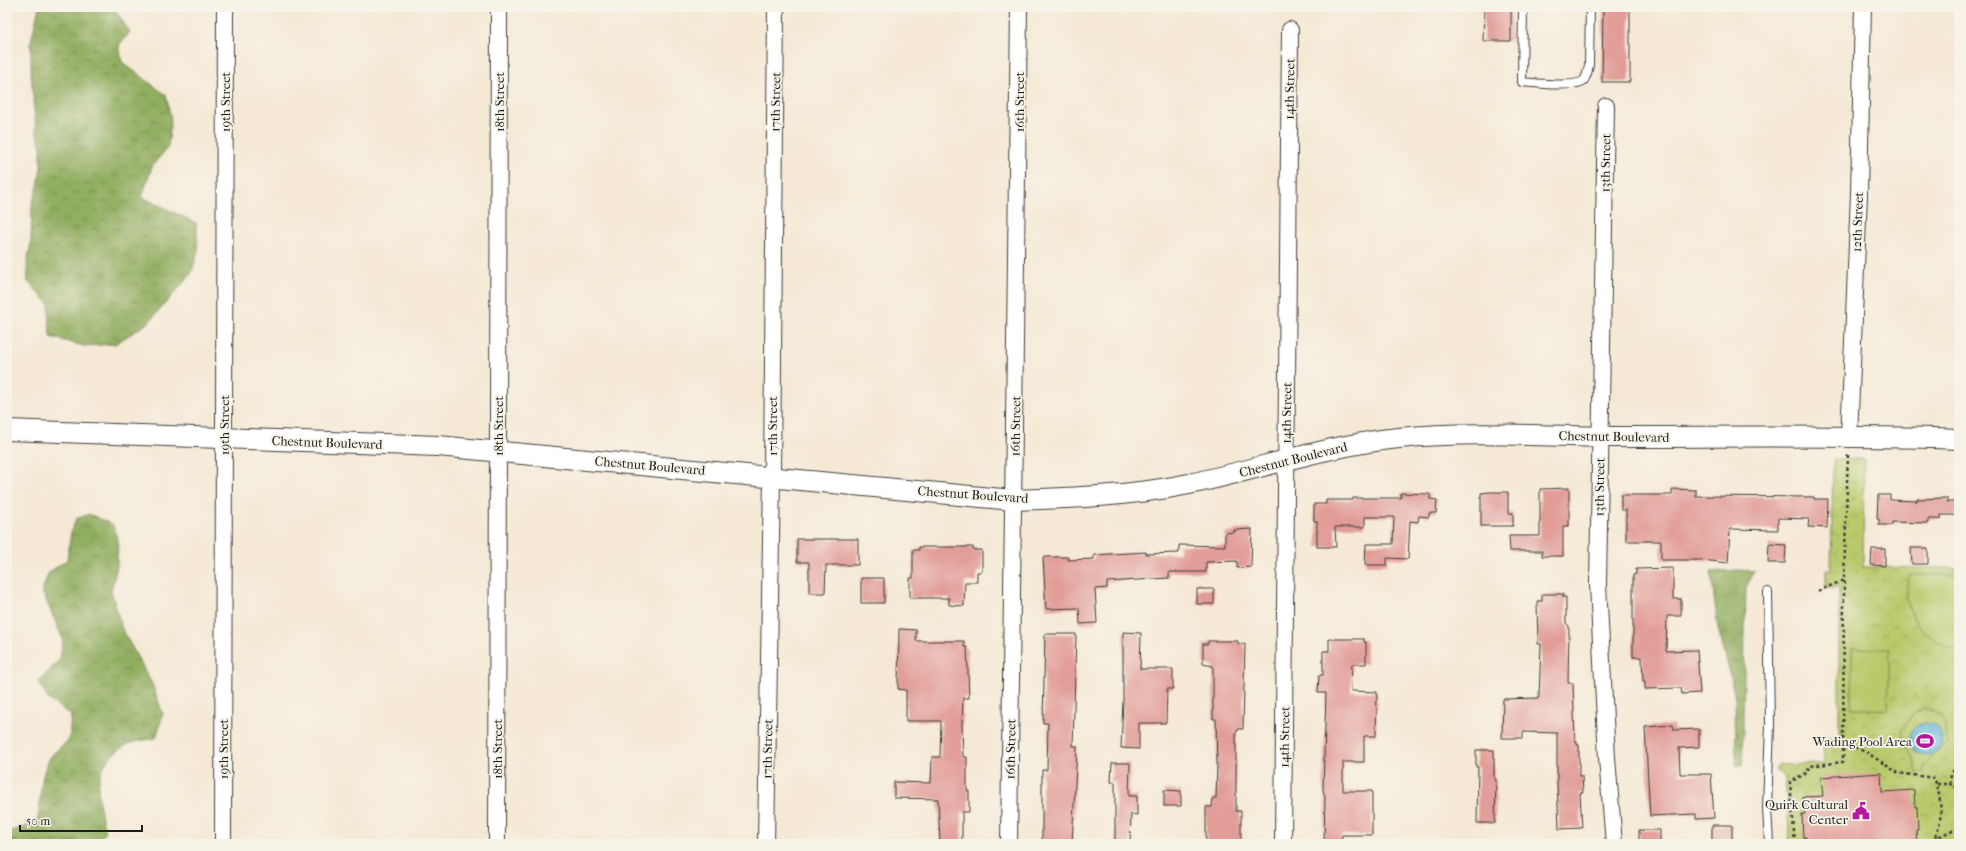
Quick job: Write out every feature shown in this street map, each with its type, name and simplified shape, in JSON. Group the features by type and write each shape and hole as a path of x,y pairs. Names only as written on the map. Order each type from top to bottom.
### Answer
{"street":[{"name":"19th Street","path":"223,844 225,7"},
{"name":"18th Street","path":"496,844 499,7"},
{"name":"17th Street","path":"766,844 772,476 776,7"},
{"name":"16th Street","path":"1009,844 1019,7"},
{"name":"12th Street","path":"1849,438 1859,194 1863,7"},
{"name":"14th Street","path":"1283,844 1290,30"},
{"name":"13th Street","path":"1606,106 1598,585 1607,758 1614,844"},
{"name":"Chestnut Boulevard","path":"7,430 438,446 772,476 1013,500 1098,497 1136,493 1201,481 1339,447 1428,435 1517,434 1600,437 1959,440"}],"lane":[{"path":"1523,7 1522,82 1560,84 1578,83 1584,80 1587,74 1589,65 1590,7"},
{"path":"1768,592 1770,725 1767,808 1769,844"}],"path":[{"path":"1795,844 1790,782 1805,774 1810,766 1843,762 1844,580 1849,438"},
{"path":"1818,591 1844,580"},
{"path":"1843,746 1851,746 1863,750 1898,773 1934,778 1940,808 1939,828 1933,839 1933,844"},
{"path":"1950,784 1951,774 1959,761"},
{"path":"1936,784 1950,784 1959,789"},
{"path":"1933,839 1959,827"}],"green space":[{"path":"39,7 116,7 115,10 130,32 119,45 122,62 166,95 171,119 168,147 152,166 142,197 196,223 198,251 191,274 149,322 115,344 84,346 50,337 49,304 28,282 27,263 31,242 32,204 38,187 41,166 41,147 36,131 31,72 31,41"},
{"path":"1833,459 1864,459 1863,567 1959,568 1959,844 1790,844 1785,779 1775,770 1779,765 1824,764 1823,738 1839,738 1839,587 1826,587 1826,570 1831,570"},
{"path":"89,514 113,525 118,540 117,567 111,590 122,629 152,684 163,714 156,738 126,745 114,754 106,763 101,773 99,784 100,807 105,833 96,844 7,844 7,832 37,823 42,781 46,765 54,753 69,740 71,715 48,699 39,682 60,659 63,639 42,591 49,572 67,560 71,532 76,519"},
{"path":"1737,570 1755,571 1746,587 1742,766 1736,765 1735,700 1731,677 1718,629 1711,572"},
{"path":"1909,575 1959,575 1959,648 1949,647 1937,641 1926,633 1914,619 1908,603 1907,585"},
{"path":"1852,648 1890,649 1888,710 1851,708"},
{"name":"Wading Pool Area","path":"1924,708 1931,709 1942,717 1947,744 1934,754 1924,766 1924,773 1917,773 1915,762 1905,742 1902,731 1912,715"}],"water":[{"path":"1923,723 1929,723 1939,730 1942,739 1941,745 1935,752 1929,755 1923,755 1913,748 1910,742 1910,736 1917,726"}],"building":[{"path":"1484,7 1511,7 1511,41 1483,41"},
{"path":"1603,7 1630,7 1630,82 1602,82"},
{"path":"1569,488 1569,526 1563,526 1563,556 1542,556 1542,551 1510,551 1509,536 1540,536 1540,489"},
{"path":"1672,489 1696,490 1696,496 1814,497 1814,499 1828,499 1827,528 1808,527 1809,519 1778,518 1778,530 1730,529 1728,563 1702,560 1661,560 1661,541 1626,541 1626,510 1621,510 1621,495 1672,495"},
{"path":"1508,492 1508,513 1513,513 1513,526 1481,526 1481,493"},
{"path":"1401,493 1430,494 1430,499 1437,500 1436,513 1429,513 1429,517 1419,516 1418,522 1410,521 1408,559 1387,558 1387,565 1365,565 1366,544 1393,544 1394,517 1365,517 1365,527 1335,527 1336,547 1317,547 1317,521 1314,521 1314,504 1326,504 1326,500 1353,500 1353,498 1401,498"},
{"path":"1878,495 1890,495 1890,500 1917,501 1917,499 1947,498 1947,502 1959,502 1959,515 1941,515 1941,519 1928,519 1928,523 1892,522 1892,525 1879,525 1879,519 1877,519"},
{"path":"1252,529 1251,567 1237,568 1237,561 1206,562 1206,572 1169,572 1169,578 1107,582 1107,588 1095,589 1097,623 1080,624 1079,608 1046,609 1043,557 1068,557 1068,560 1094,559 1094,555 1146,552 1146,554 1179,553 1179,545 1225,546 1225,533 1235,532 1234,530"},
{"path":"797,539 858,539 858,565 826,565 825,593 809,593 809,562 797,562"},
{"path":"1769,544 1786,545 1785,563 1768,563"},
{"path":"919,547 973,547 973,550 982,550 982,572 977,572 977,582 965,582 964,606 949,605 949,598 910,598 910,578 913,578 913,550 919,550"},
{"path":"1911,548 1928,548 1928,564 1912,564"},
{"path":"1872,549 1885,549 1885,566 1871,565"},
{"path":"1673,568 1673,599 1681,599 1681,616 1667,616 1666,651 1697,650 1700,693 1682,694 1681,688 1645,689 1645,681 1643,681 1642,657 1633,657 1633,575 1636,574 1636,569"},
{"path":"861,578 884,578 884,603 861,603"},
{"path":"1197,589 1214,589 1214,604 1197,604"},
{"path":"1542,594 1563,594 1563,597 1566,597 1566,623 1569,626 1568,683 1573,683 1575,741 1577,741 1577,745 1579,745 1579,776 1582,776 1583,793 1580,793 1582,828 1559,829 1557,733 1523,732 1523,738 1502,738 1503,699 1539,698 1541,644 1538,644 1537,601 1542,601"},
{"path":"899,629 916,630 916,641 964,641 964,647 967,647 969,698 963,698 962,724 963,757 967,757 967,791 969,791 969,812 962,812 962,844 940,844 938,799 894,798 894,782 931,783 932,757 940,757 941,721 906,721 906,690 898,689"},
{"path":"1123,632 1141,633 1140,669 1173,669 1173,689 1167,689 1166,723 1139,723 1139,749 1121,748"},
{"path":"1045,634 1076,634 1073,746 1077,746 1072,844 1042,844 1042,770 1047,770 1048,723 1043,723"},
{"path":"1329,639 1364,639 1364,642 1366,642 1366,664 1352,664 1351,691 1377,692 1376,736 1364,736 1364,762 1343,762 1343,791 1372,791 1372,835 1342,835 1341,844 1324,844 1325,797 1323,790 1326,693 1318,693 1319,675 1323,675 1323,651 1329,651"},
{"path":"1208,641 1238,641 1238,644 1245,644 1243,729 1238,729 1238,731 1236,731 1236,811 1241,811 1241,844 1206,844 1206,807 1212,807 1213,798 1216,798 1217,767 1216,719 1213,719 1213,666 1203,664 1203,644 1208,644"},
{"path":"1673,725 1674,730 1699,729 1699,747 1679,748 1680,774 1711,774 1714,818 1696,819 1696,814 1650,816 1645,727"},
{"path":"1476,750 1494,750 1494,779 1496,779 1495,823 1477,823 1478,767 1476,767"},
{"path":"1112,763 1130,763 1129,796 1137,796 1137,815 1131,814 1130,844 1115,844 1115,782 1111,782"},
{"name":"Quirk Cultural Center","path":"1881,773 1882,792 1914,790 1915,807 1917,807 1917,844 1806,844 1806,837 1803,838 1802,814 1805,814 1803,797 1823,796 1821,777"},
{"path":"1164,790 1181,791 1181,806 1164,806"},
{"path":"1712,825 1732,825 1732,843 1712,843"},
{"path":"1639,830 1660,830 1660,844 1639,844"}],"place":[{"name":"Wading Pool Area","path":"1925,741"},
{"name":"Quirk Cultural Center","path":"1861,811"}]}
